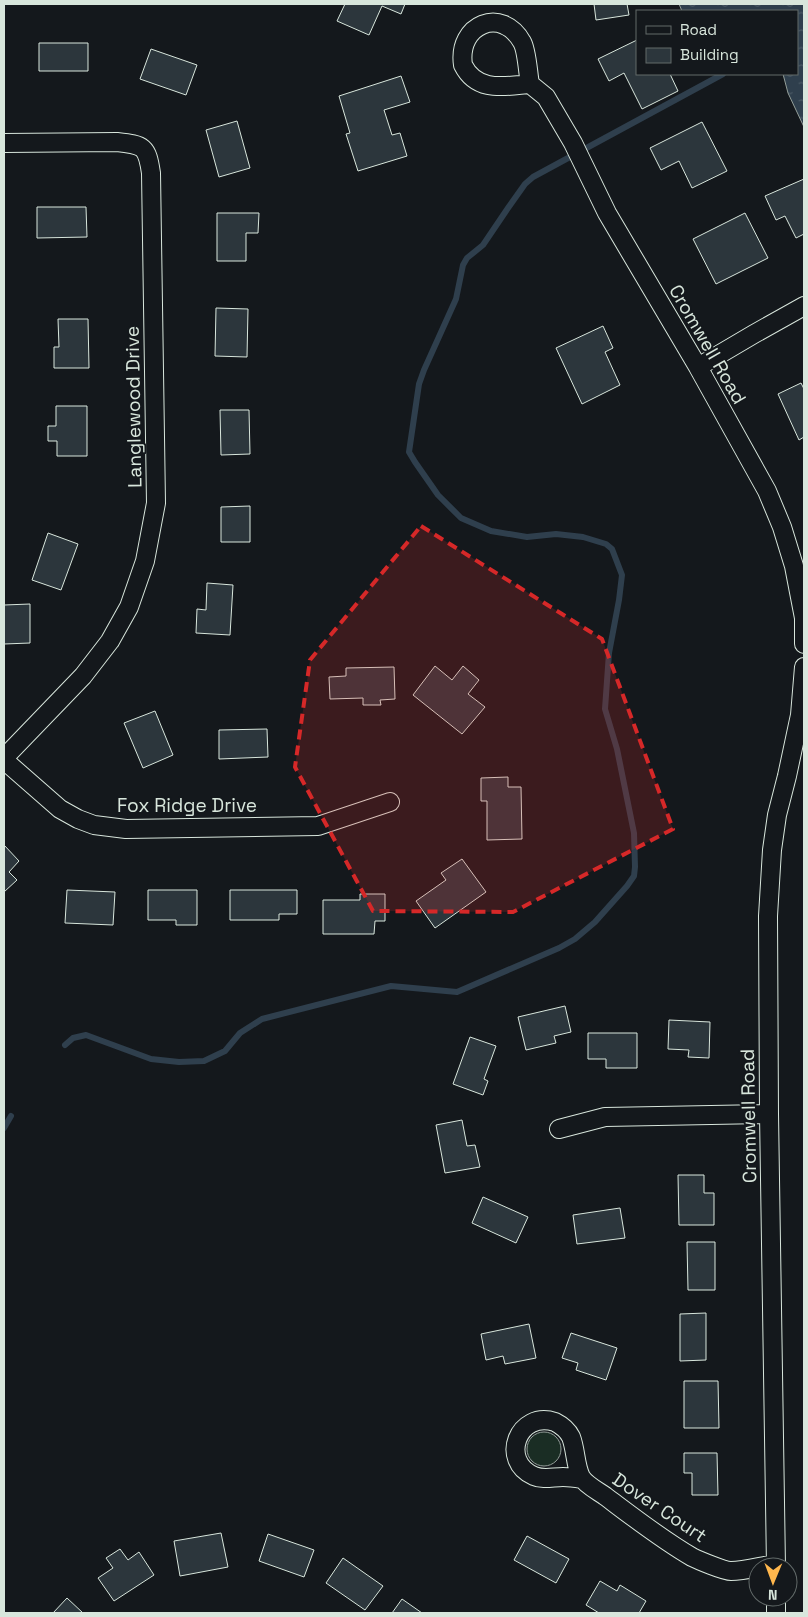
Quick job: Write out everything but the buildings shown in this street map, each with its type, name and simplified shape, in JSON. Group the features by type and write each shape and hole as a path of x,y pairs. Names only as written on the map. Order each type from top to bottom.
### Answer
{"street":[{"name":"Cromwell Road","path":"530,84 546,97 573,143 607,213 698,367 767,491 782,527 794,566 804,618 804,644"},
{"name":"Langlewood Drive","path":"4,143 117,142 135,144 144,149 148,156 151,173 156,503 145,560 129,606 110,641 83,676 4,759"},
{"path":"698,367 804,306"},
{"name":"Cromwell Road","path":"776,1557 768,916 772,850 777,815 788,776 800,715 804,668"},
{"name":"Fox Ridge Drive","path":"4,759 60,809 78,820 94,825 126,829 318,826 390,802"},
{"path":"558,1128 605,1117 769,1114"},
{"name":"Dover Court","path":"582,1479 668,1542 694,1558 730,1571 748,1569"}],"highlighted area":[{"path":"421,526 602,639 673,829 513,912 373,911 295,767 310,660"}],"green space":[{"path":"544,1432 556,1437 561,1449 556,1461 544,1466 532,1461 527,1449 532,1437"}],"water":[{"path":"679,4 804,4 804,127 788,93 783,75 798,75 798,10 682,10"}],"waterway":[{"path":"65,1045 73,1038 86,1035 151,1059 179,1062 204,1061 225,1051 240,1033 262,1019 391,986 457,992 559,948 575,939 595,922 634,876 634,833 617,749 605,709 609,653 622,575 612,549 606,544 583,537 556,534 527,537 491,531 461,518 438,495 409,452 419,384 456,299 463,265 467,258 483,245 525,184 533,177 721,75"},
{"path":"4,1128 11,1116"}]}
